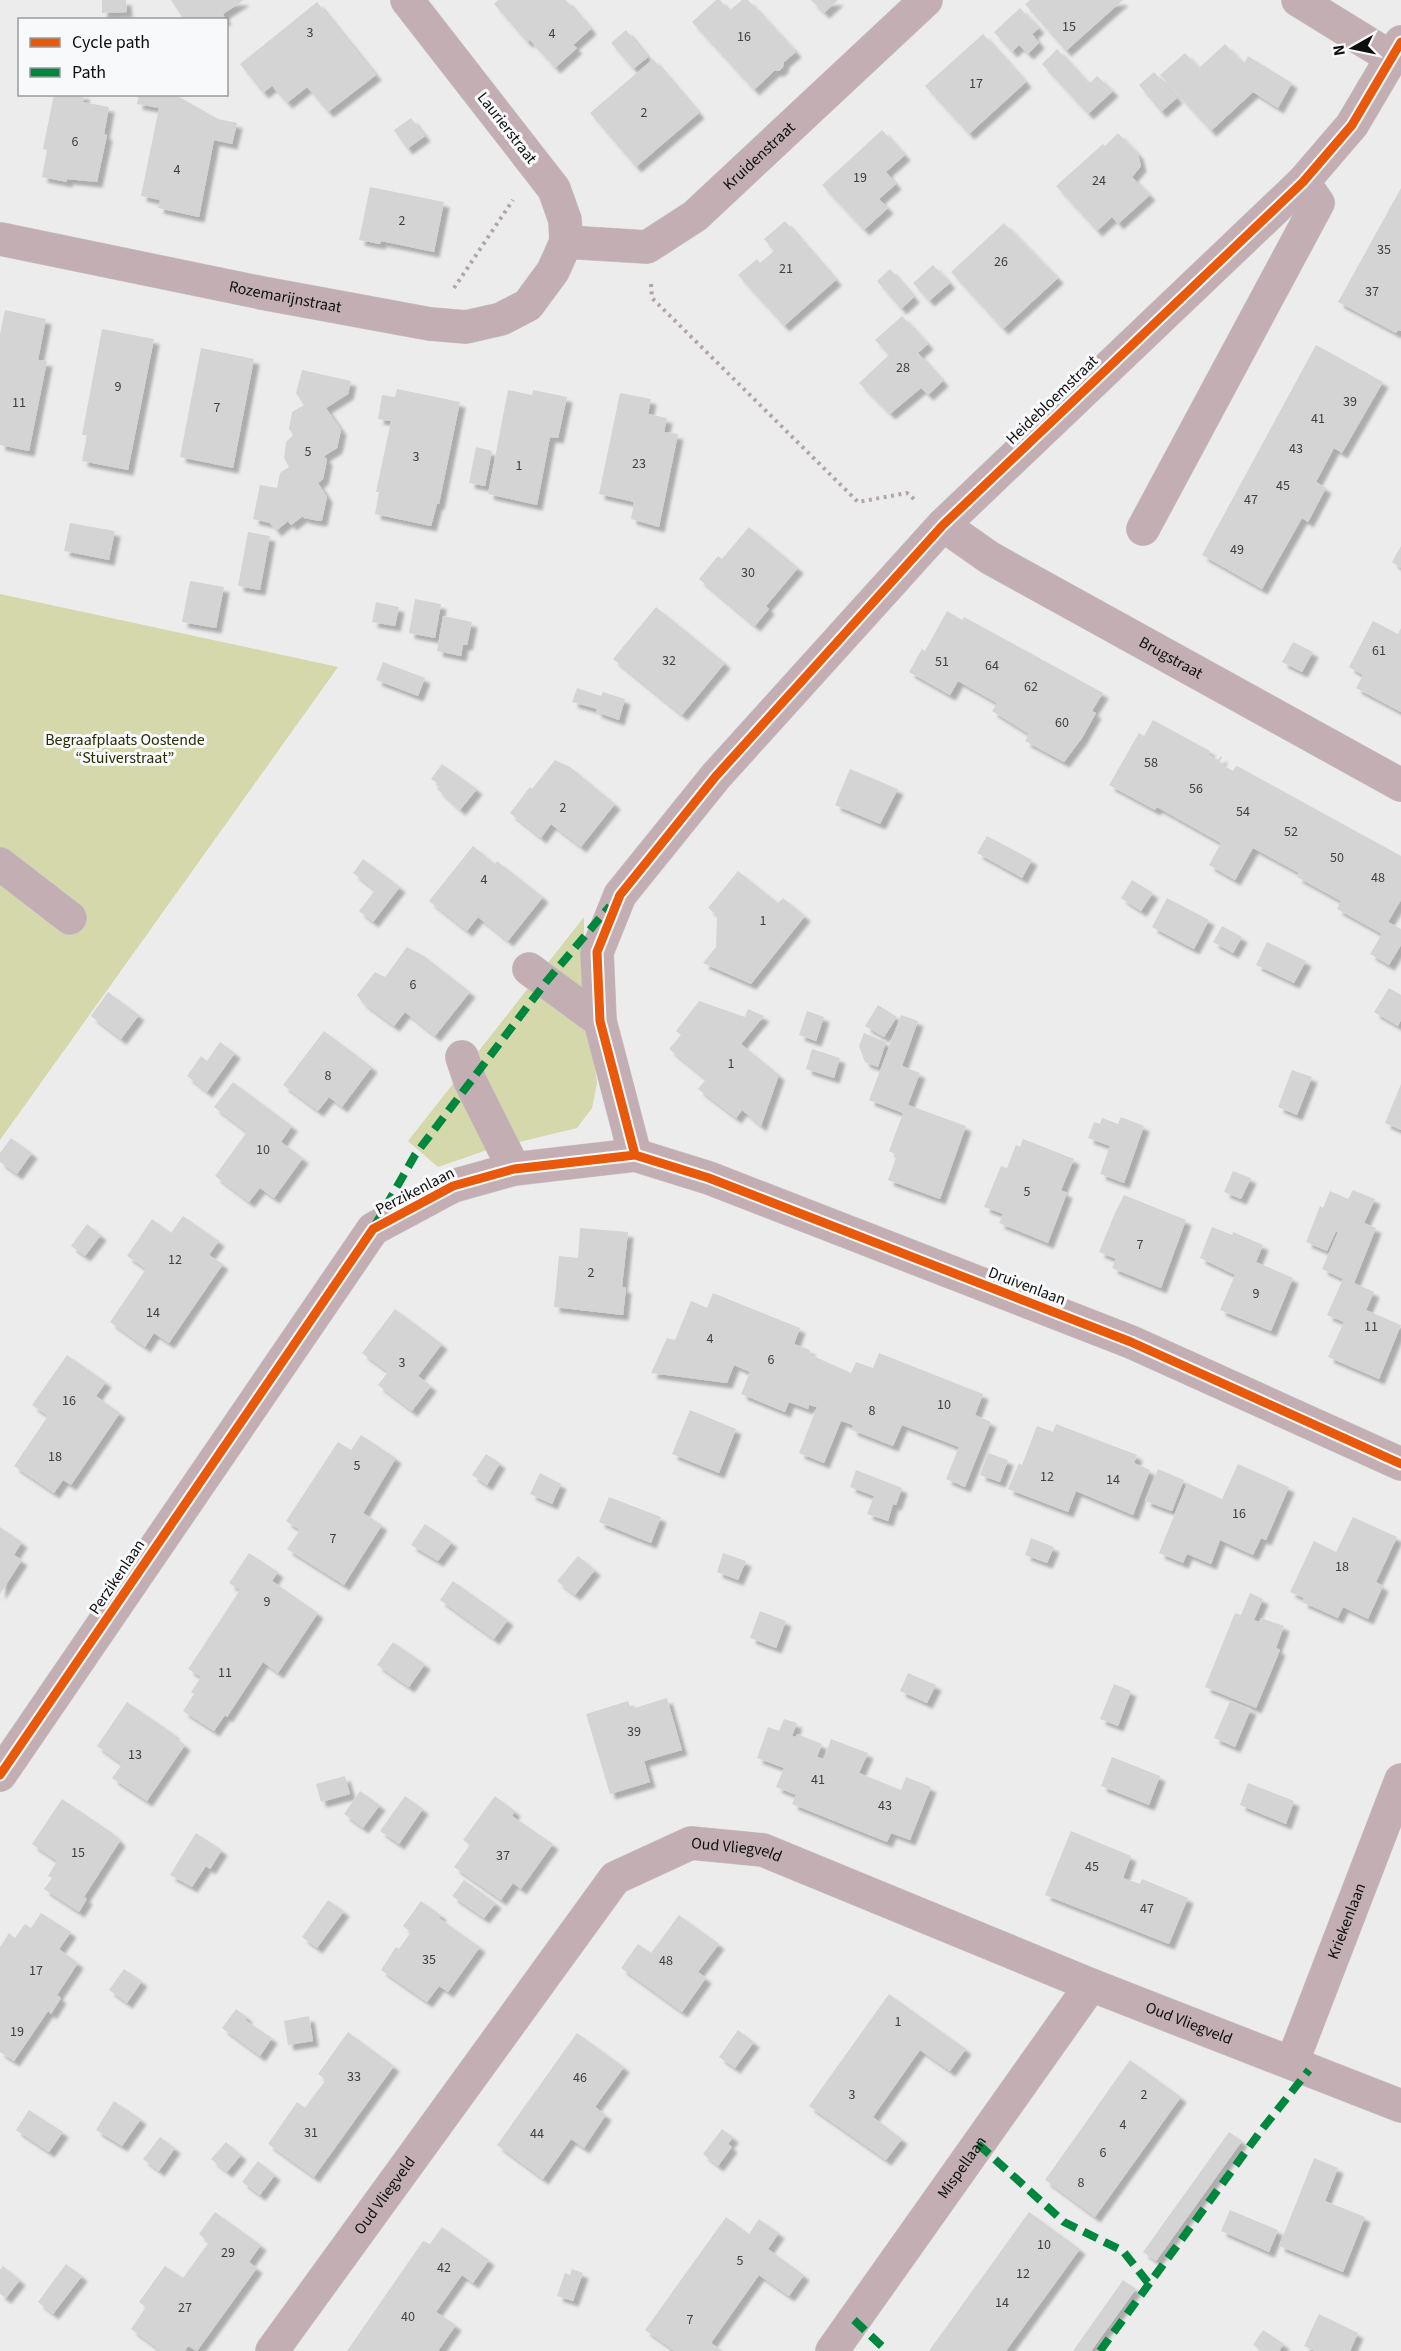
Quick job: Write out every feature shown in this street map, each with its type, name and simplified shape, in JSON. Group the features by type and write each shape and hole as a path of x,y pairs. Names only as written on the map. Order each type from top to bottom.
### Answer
{"street":[{"name":"Laurierstraat","path":"407,0 554,189 565,220 559,257"},
{"name":"Kruidenstraat","path":"647,247 694,216 926,0"},
{"path":"1298,0 1397,50"},
{"name":"Heidebloemstraat","path":"600,1021 597,952 620,895 716,776 943,525 1303,182 1352,125 1397,50"},
{"path":"1143,529 1318,202 1303,182"},
{"name":"Rozemarijnstraat","path":"0,239 262,293 430,324 466,327 501,319 528,305 559,257"},
{"path":"559,257 647,247"},
{"name":"Brugstraat","path":"943,525 990,558 1401,785"},
{"path":"0,864 70,918"},
{"path":"529,969 600,1021 635,1155"},
{"path":"462,1057 470,1082 513,1169"},
{"name":"Perzikenlaan","path":"0,1774 373,1229 453,1186 513,1169 635,1155"},
{"name":"Druivenlaan","path":"635,1155 709,1178 1131,1342 1401,1464"},
{"name":"Kriekenlaan","path":"1292,2063 1401,1780"},
{"name":"Oud Vliegveld","path":"272,2351 615,1878 691,1843 764,1850 1091,1985 1401,2106"},
{"name":"Mispellaan","path":"832,2351 1091,1985"}],"path":[{"path":"430,324 537,166"},
{"path":"647,247 652,298 858,502 908,493 943,525"}],"green space":[{"name":"Begraafplaats Oostende “Stuiverstraat”","path":"0,594 338,667 0,1140"},
{"path":"584,917 584,993 597,1083 592,1108 577,1128 487,1150 438,1167 408,1141"}],"building":[{"path":"102,0 126,0 127,12 102,13"},
{"path":"171,0 244,0 223,14 225,18 183,18"},
{"path":"498,0 566,0 591,29 573,45 577,48 555,68 530,40 527,42 494,4"},
{"path":"716,0 720,0 729,11 742,0 748,0 796,52 784,62 779,71 774,71 754,90 692,22"},
{"path":"811,0 838,0 824,13"},
{"path":"1030,0 1123,0 1066,51 1025,4"},
{"path":"317,2 376,75 328,112 307,87 287,103 272,86 263,93 240,64"},
{"path":"1020,8 1039,28 1032,34 1039,43 1028,54 1019,45 1012,52 994,32"},
{"path":"626,30 648,57 633,69 611,43"},
{"path":"983,34 1026,82 969,134 925,86"},
{"path":"1225,44 1244,64 1248,56 1292,83 1278,108 1253,92 1211,131 1160,75 1185,53 1199,68"},
{"path":"1057,49 1089,84 1097,76 1113,91 1088,114 1042,64"},
{"path":"653,59 699,113 636,167 590,113"},
{"path":"1154,72 1177,98 1161,112 1139,85"},
{"path":"54,96 84,96 83,102 109,107 104,134 107,135 97,182 67,179 67,182 42,177 47,150 43,149"},
{"path":"139,96 178,96 218,119 237,123 232,144 214,140 199,217 158,208 160,200 141,196 159,108 137,104"},
{"path":"411,118 425,136 407,149 394,130"},
{"path":"882,130 905,155 886,172 896,184 879,199 888,208 864,230 822,185"},
{"path":"1118,133 1138,154 1141,166 1132,177 1150,195 1118,224 1112,217 1097,231 1056,186"},
{"path":"370,187 444,202 434,252 381,241 380,244 359,240"},
{"path":"1401,188 1401,331 1398,330 1396,333 1338,302"},
{"path":"785,221 836,280 784,326 738,275 757,259 760,263 774,251 764,239"},
{"path":"1004,223 1058,278 1003,329 951,272"},
{"path":"933,265 950,283 929,301 913,283"},
{"path":"890,269 914,297 901,309 877,281"},
{"path":"5,310 46,319 38,360 47,361 29,451 0,445 0,334"},
{"path":"902,316 928,344 918,353 943,381 928,395 921,388 890,414 859,383 889,355 875,340"},
{"path":"102,329 154,339 128,470 82,461 87,435 82,435"},
{"path":"1316,345 1383,382 1342,453 1334,448 1316,482 1326,488 1308,522 1302,518 1262,589 1202,555"},
{"path":"201,348 254,359 233,468 180,457"},
{"path":"302,370 351,381 348,394 326,408 341,430 337,448 324,456 327,460 323,479 318,483 327,497 322,520 303,516 291,525 288,521 276,531 270,523 253,519 260,485 277,488 280,473 289,467 284,458 286,442 293,435 289,429 292,412 304,405 296,393"},
{"path":"397,389 460,402 439,504 437,504 431,526 375,514 379,492 376,492 391,421 378,419 382,395 395,397"},
{"path":"508,390 532,395 533,390 567,397 558,438 550,437 537,505 488,494"},
{"path":"620,393 651,399 648,414 667,418 664,432 678,434 659,527 631,519 634,502 599,494"},
{"path":"476,447 492,451 485,486 469,483"},
{"path":"70,523 115,531 109,560 64,551"},
{"path":"749,527 798,568 766,606 769,609 755,626 699,579 718,556 722,559"},
{"path":"248,532 270,536 260,590 238,586"},
{"path":"1401,546 1401,568 1392,562"},
{"path":"190,581 224,587 216,628 182,622"},
{"path":"415,599 441,604 435,638 409,633"},
{"path":"376,602 399,607 395,626 372,622"},
{"path":"656,607 725,663 682,715 613,659"},
{"path":"947,611 962,620 964,617 1103,693 1092,711 1096,713 1082,738 1064,762 1025,741 1029,734 992,711 997,703 958,681 950,695 909,672 922,649 925,651"},
{"path":"443,616 472,622 467,645 463,645 461,656 437,651"},
{"path":"1373,621 1398,634 1401,628 1401,712 1356,688 1363,675 1349,667"},
{"path":"1293,642 1313,652 1302,672 1282,662"},
{"path":"383,662 425,678 418,696 376,680"},
{"path":"577,688 601,696 603,692 625,699 619,720 596,712 597,709 572,702"},
{"path":"1153,720 1210,751 1208,754 1218,760 1221,756 1219,763 1233,771 1236,766 1239,767 1401,856 1401,900 1388,922 1401,929 1401,945 1389,965 1370,954 1382,934 1337,909 1341,901 1297,877 1299,873 1253,848 1235,880 1209,865 1221,843 1157,807 1155,810 1109,785 1139,733 1144,736"},
{"path":"555,760 570,767 615,804 581,847 551,824 541,838 510,813"},
{"path":"442,764 477,789 460,810 437,789 440,785 431,779"},
{"path":"850,769 898,789 880,824 835,805"},
{"path":"987,836 1032,860 1022,878 977,853"},
{"path":"473,846 495,864 497,861 543,897 508,941 478,917 467,931 429,901"},
{"path":"363,859 400,887 373,922 359,911 375,890 353,873"},
{"path":"738,871 778,903 783,898 805,916 751,984 703,963 716,947 717,915 708,908"},
{"path":"1132,880 1153,893 1141,911 1121,898"},
{"path":"1167,898 1209,920 1194,949 1152,927"},
{"path":"1222,926 1242,937 1233,953 1213,942"},
{"path":"1267,942 1306,961 1294,983 1256,965"},
{"path":"407,947 424,956 470,992 435,1036 405,1012 394,1026 363,1003 357,995 375,972 385,977"},
{"path":"1389,988 1401,995 1401,1020 1398,1026 1374,1012"},
{"path":"108,992 139,1015 121,1039 91,1016"},
{"path":"699,1001 745,1017 748,1009 764,1016 741,1044 779,1075 761,1126 742,1110 736,1118 698,1089 706,1079 669,1049 681,1035 676,1031"},
{"path":"878,1005 897,1017 884,1037 865,1026"},
{"path":"807,1011 824,1017 816,1041 799,1035"},
{"path":"901,1015 918,1021 902,1066 920,1073 908,1105 966,1126 940,1199 888,1180 897,1155 889,1151 903,1113 869,1100"},
{"path":"324,1031 372,1067 342,1107 329,1097 318,1111 283,1085"},
{"path":"864,1033 886,1042 878,1067 865,1062 859,1046"},
{"path":"220,1042 235,1053 207,1092 187,1076 201,1056 207,1061"},
{"path":"812,1049 840,1058 834,1078 806,1069"},
{"path":"1292,1070 1312,1077 1297,1115 1278,1107"},
{"path":"233,1082 292,1126 281,1142 303,1158 274,1198 260,1188 249,1202 215,1176 247,1132 214,1107"},
{"path":"1401,1084 1401,1130 1385,1123"},
{"path":"1121,1117 1144,1126 1124,1183 1100,1174 1110,1146 1088,1138 1094,1122 1100,1124 1102,1118 1118,1124"},
{"path":"11,1138 32,1153 17,1174 0,1162 0,1153"},
{"path":"1023,1139 1074,1159 1061,1190 1067,1193 1048,1243 999,1223 1003,1214 984,1207 1001,1166 1007,1168 1016,1145 1020,1147"},
{"path":"1233,1171 1251,1178 1241,1199 1224,1192"},
{"path":"1353,1190 1375,1199 1364,1223 1376,1228 1354,1283 1374,1292 1366,1310 1401,1325 1379,1379 1328,1357 1344,1322 1327,1315 1343,1279 1322,1269 1338,1232 1336,1231 1327,1251 1306,1242 1320,1206 1323,1208 1330,1191 1348,1199"},
{"path":"1124,1195 1186,1220 1161,1288 1112,1268 1116,1259 1099,1252"},
{"path":"183,1216 219,1241 209,1255 223,1264 169,1343 154,1333 145,1347 110,1322 146,1269 127,1256 152,1219 171,1233"},
{"path":"87,1224 101,1235 85,1256 71,1246"},
{"path":"1212,1227 1232,1235 1233,1232 1263,1245 1256,1262 1293,1278 1271,1331 1220,1310 1235,1275 1200,1258"},
{"path":"580,1228 628,1232 622,1287 626,1288 623,1315 554,1307 559,1256 578,1258"},
{"path":"713,1293 800,1328 794,1344 810,1350 809,1354 851,1373 856,1362 873,1368 879,1353 983,1394 975,1415 991,1422 965,1487 946,1479 959,1447 902,1425 893,1446 852,1430 853,1425 841,1421 824,1463 799,1453 817,1407 809,1405 808,1409 789,1402 785,1412 741,1394 750,1372 734,1365 727,1383 651,1373 667,1338 675,1340 691,1301 707,1308"},
{"path":"395,1309 442,1344 418,1376 431,1386 412,1411 378,1385 388,1372 362,1353"},
{"path":"67,1355 106,1382 96,1396 120,1413 71,1485 63,1480 54,1493 14,1466 48,1416 32,1405"},
{"path":"690,1410 736,1429 719,1473 672,1454"},
{"path":"1056,1424 1137,1455 1134,1463 1150,1470 1133,1515 1076,1491 1068,1512 1008,1489 1019,1463 1022,1465 1037,1426 1053,1432"},
{"path":"361,1435 396,1458 363,1513 382,1525 344,1585 287,1549 300,1530 286,1521 338,1442 351,1450"},
{"path":"988,1453 1008,1460 1000,1482 980,1475"},
{"path":"486,1454 500,1463 487,1485 472,1475"},
{"path":"1238,1464 1289,1487 1266,1540 1261,1538 1253,1555 1220,1540 1211,1564 1187,1554 1183,1563 1159,1553 1187,1483 1222,1499"},
{"path":"1158,1469 1184,1480 1172,1511 1145,1501"},
{"path":"856,1470 902,1488 896,1505 893,1504 888,1521 867,1514 874,1496 850,1487"},
{"path":"540,1473 561,1484 552,1504 530,1494"},
{"path":"609,1497 661,1517 651,1543 599,1522"},
{"path":"1353,1517 1397,1537 1376,1582 1383,1586 1368,1619 1343,1607 1338,1618 1302,1602 1304,1598 1290,1592 1314,1541 1336,1552"},
{"path":"425,1524 452,1542 438,1561 411,1545"},
{"path":"0,1527 22,1542 14,1555 22,1560 0,1594"},
{"path":"1031,1538 1054,1547 1047,1563 1025,1555"},
{"path":"249,1553 278,1572 272,1581 318,1613 278,1673 263,1662 227,1717 225,1715 214,1731 183,1711 194,1694 191,1692 201,1677 188,1669 240,1590 229,1583"},
{"path":"723,1553 746,1561 738,1580 717,1572"},
{"path":"578,1556 595,1570 575,1595 557,1581"},
{"path":"453,1581 508,1620 494,1639 440,1600"},
{"path":"1250,1593 1263,1599 1254,1620 1259,1622 1261,1618 1284,1626 1276,1648 1280,1650 1256,1708 1205,1687 1235,1613 1241,1615"},
{"path":"760,1611 786,1621 776,1648 750,1638"},
{"path":"393,1642 425,1664 409,1687 377,1665"},
{"path":"908,1673 936,1685 927,1703 900,1691"},
{"path":"1114,1684 1131,1691 1118,1726 1100,1719"},
{"path":"667,1698 682,1750 644,1761 650,1782 610,1794 586,1714 628,1701 631,1709"},
{"path":"1230,1701 1251,1709 1235,1747 1214,1738"},
{"path":"127,1702 174,1734 173,1736 185,1745 147,1801 112,1778 122,1764 97,1746"},
{"path":"784,1719 797,1723 792,1736 796,1737 797,1734 822,1744 817,1757 824,1759 831,1739 868,1753 859,1773 901,1790 906,1777 931,1787 910,1840 891,1833 887,1842 792,1804 796,1795 776,1787 784,1768 757,1758 768,1727 779,1731"},
{"path":"1112,1757 1160,1776 1149,1805 1101,1786"},
{"path":"345,1776 350,1794 321,1802 316,1784"},
{"path":"1248,1783 1294,1801 1286,1824 1240,1805"},
{"path":"360,1791 380,1805 363,1828 344,1814"},
{"path":"405,1796 423,1809 399,1844 380,1831"},
{"path":"495,1796 515,1811 512,1816 553,1844 521,1889 513,1883 501,1900 454,1867 470,1845 463,1840"},
{"path":"62,1799 111,1832 120,1841 84,1897 87,1899 79,1912 44,1889 52,1878 48,1876 57,1861 32,1844"},
{"path":"1071,1831 1131,1856 1123,1878 1140,1884 1142,1879 1188,1898 1169,1944 1045,1895"},
{"path":"196,1833 222,1850 210,1869 206,1866 192,1887 170,1875"},
{"path":"464,1880 496,1903 484,1918 452,1896"},
{"path":"328,1900 344,1911 317,1948 302,1937"},
{"path":"421,1901 441,1915 439,1918 480,1947 448,1992 439,1986 427,2002 381,1970 396,1947 399,1949 411,1932 403,1926"},
{"path":"41,1913 71,1932 59,1949 78,1963 57,1995 61,1998 51,2014 48,2011 14,2061 0,2052 0,1947 9,1933 15,1938 25,1924 31,1928"},
{"path":"679,1915 719,1944 698,1972 706,1978 682,2012 621,1968 638,1944 651,1953"},
{"path":"124,1969 142,1981 127,2003 109,1990"},
{"path":"889,1994 966,2049 950,2071 920,2050 873,2117 902,2139 886,2160 809,2106"},
{"path":"236,2009 247,2017 245,2020 272,2038 260,2056 222,2028"},
{"path":"309,2016 313,2041 288,2045 284,2021"},
{"path":"738,2030 754,2042 735,2068 719,2057"},
{"path":"348,2032 394,2066 314,2177 268,2144 297,2102 305,2108 326,2080 318,2074"},
{"path":"577,2033 624,2067 595,2107 606,2115 584,2148 571,2139 543,2179 497,2145"},
{"path":"1130,2060 1181,2097 1095,2217 1045,2180"},
{"path":"114,2101 141,2119 122,2146 96,2130"},
{"path":"29,2110 63,2132 49,2152 16,2130"},
{"path":"722,2129 733,2137 728,2144 732,2147 718,2166 703,2154"},
{"path":"1229,2132 1242,2141 1156,2261 1143,2252"},
{"path":"160,2137 175,2148 159,2171 143,2159"},
{"path":"226,2142 241,2155 227,2172 211,2159"},
{"path":"1314,2158 1338,2168 1325,2201 1365,2217 1343,2272 1279,2246"},
{"path":"258,2161 275,2175 260,2195 242,2182"},
{"path":"1230,2210 1278,2230 1269,2252 1221,2231"},
{"path":"215,2212 261,2245 249,2262 257,2268 197,2351 188,2346 185,2351 161,2351 131,2329 146,2307 139,2302 165,2266 183,2278 209,2242 199,2234"},
{"path":"1029,2212 1080,2249 1006,2351 929,2351"},
{"path":"726,2217 749,2234 759,2219 779,2233 768,2249 804,2275 789,2296 759,2275 711,2343 723,2351 675,2351 645,2330"},
{"path":"442,2227 489,2260 473,2283 462,2275 436,2312 456,2325 438,2351 347,2351 423,2241 430,2244"},
{"path":"66,2264 82,2276 53,2314 38,2302"},
{"path":"3,2266 20,2280 6,2298 0,2294 0,2270"},
{"path":"572,2269 583,2273 573,2301 557,2296 565,2273 570,2275"},
{"path":"1123,2280 1136,2289 1091,2351 1073,2351"},
{"path":"1319,2314 1358,2333 1350,2351 1315,2351 1304,2346"},
{"path":"1263,2330 1284,2344 1279,2351 1261,2351 1253,2345"}],"marked path":[{"path":"374,1227 415,1155 546,982 610,906"},
{"path":"1100,2351 1263,2128 1309,2070"},
{"path":"978,2144 1064,2222 1123,2251 1149,2284"},
{"path":"854,2320 887,2351"}],"cycle path":[{"path":"635,1155 600,1021 597,952 620,895 716,776 943,525 1303,182 1352,125 1401,42"},
{"path":"0,1775 373,1229 453,1186 514,1169 635,1155 709,1178 1131,1342 1401,1464"}]}
